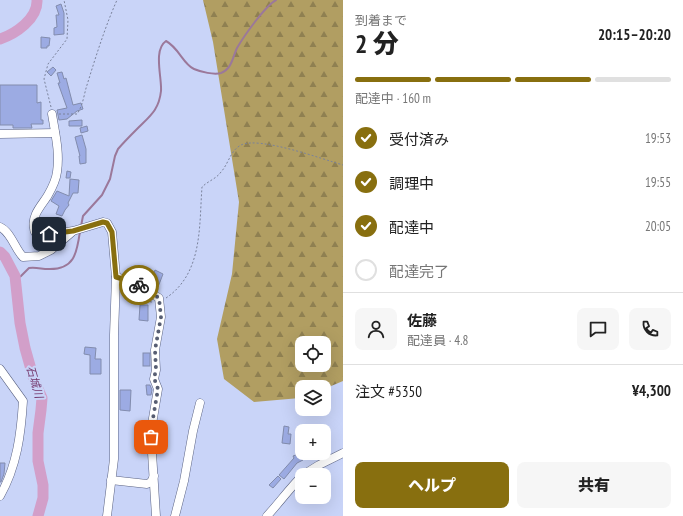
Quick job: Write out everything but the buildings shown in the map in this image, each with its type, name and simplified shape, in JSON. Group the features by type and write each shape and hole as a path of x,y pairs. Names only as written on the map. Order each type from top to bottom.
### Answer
{"street":[{"path":"52,114 54,133 57,141 58,159 56,177 47,196 37,210 33,227 38,236 73,231 103,222 107,223 112,232 116,277 114,342 114,459 107,516"},
{"path":"0,134 54,133"},
{"path":"0,227 7,232 19,253 23,257 39,256 51,250 73,231"},
{"path":"116,277 139,285 159,298 160,301 160,324 155,350 156,370 154,378 158,389 152,430 151,453 156,516"},
{"path":"0,369 23,401 17,450 13,468 7,484 0,496"},
{"path":"175,516 184,481 200,402"},
{"path":"314,468 343,453"},
{"path":"111,480 147,484 154,476"},
{"path":"267,516 295,484"}],"path":[{"path":"64,0 68,20 67,39 48,64 44,79 52,114 77,114 80,110 84,92 117,0"},
{"path":"125,288 130,293 145,301 151,302 160,301 168,297 180,286 187,277 195,260 199,236 202,187 221,173 232,154 243,144 258,143 279,146 343,165"}],"green space":[{"path":"203,0 343,0 343,381 331,386 331,380 295,380 295,399 254,402 224,379 217,339 232,274 239,202 213,42"}],"waterway":[{"name":"石城川","path":"0,39 19,29 30,19 34,13 37,0"},
{"path":"81,226 83,216 102,195 110,179 118,149 156,108 161,91 159,57 162,45 166,41 178,52 187,64 194,69 208,73 221,73 228,69 244,36 266,8 276,0"},
{"path":"15,279 21,276 29,268 57,269 69,263 76,253 80,231"},
{"name":"石城川","path":"0,252 5,257 15,276 20,323 25,348 34,380 42,398 38,433 38,461 43,485 43,498 38,516"}],"way so far":[{"path":"139,285 153,293 159,298 160,301 161,317 155,350 156,370 154,378 158,389 151,437"}],"route":[{"path":"49,234 73,231 103,222 107,223 112,232 116,277 139,285"}]}
